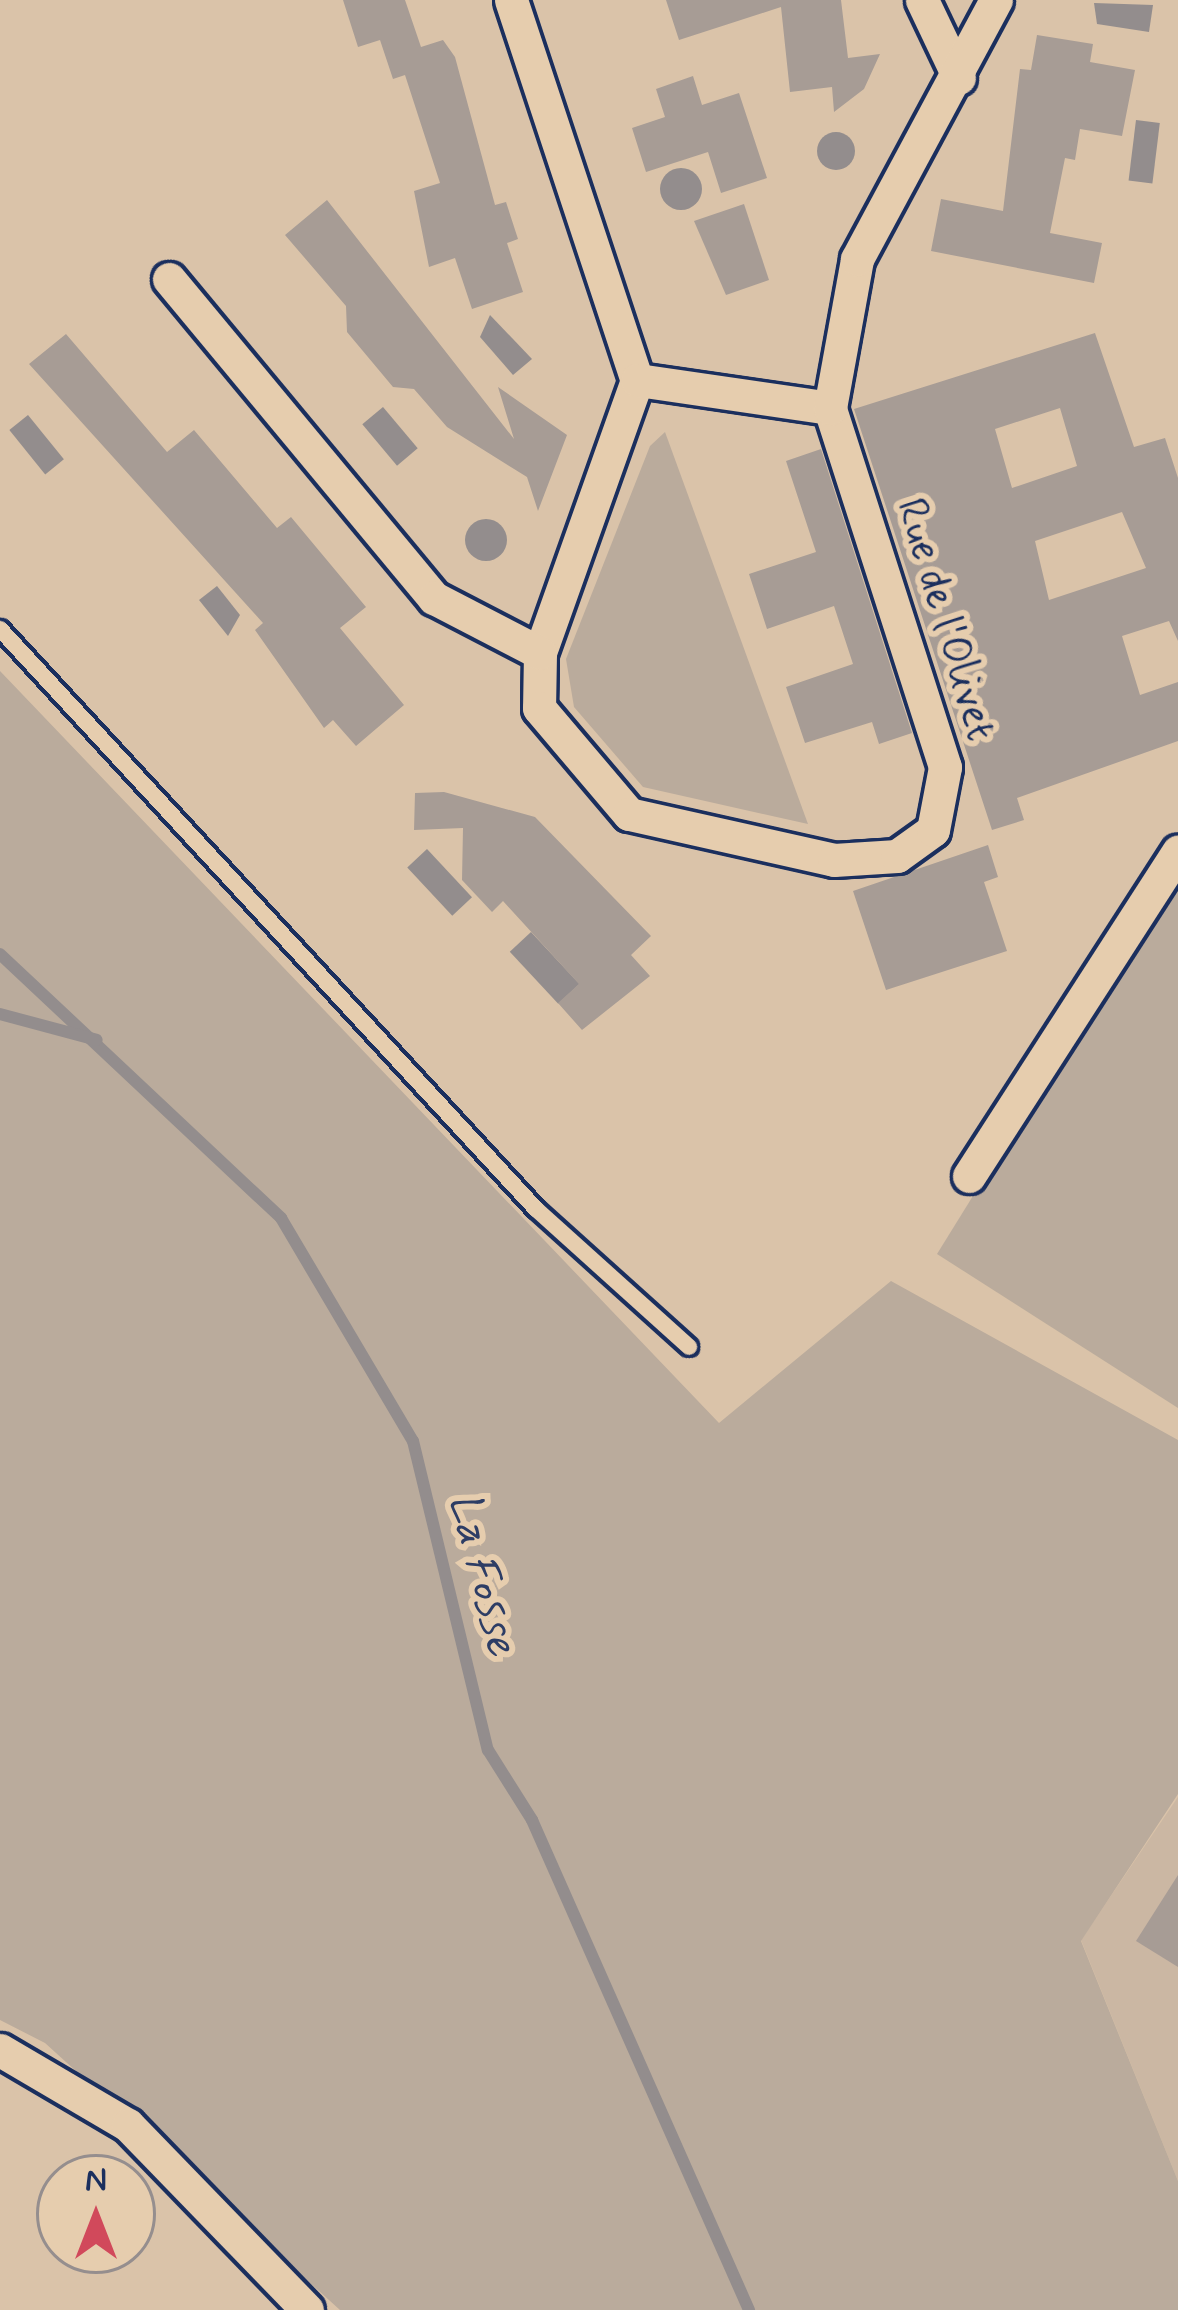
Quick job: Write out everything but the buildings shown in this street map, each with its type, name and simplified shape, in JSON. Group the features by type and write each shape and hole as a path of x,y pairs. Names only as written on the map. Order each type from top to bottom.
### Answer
{"street":[{"path":"511,0 637,380 830,408 857,259 959,79 996,0"},
{"path":"922,0 959,79"},
{"path":"169,280 434,598 540,653"},
{"name":"Rue de l'Olivet","path":"637,380 540,653 539,708 629,814 834,860 897,856 933,830 945,767 830,408"},
{"path":"969,1176 1178,852"},
{"path":"0,2050 128,2126 307,2310"}],"lane":[{"path":"0,629 536,1210 689,1347"}],"shaded area":[{"path":"1094,3 1153,5 1149,32 1097,24"},
{"path":"1136,120 1160,123 1152,183 1129,181"},
{"path":"836,132 850,137 855,151 850,165 836,170 822,165 817,151 822,137"},
{"path":"681,168 696,174 702,189 696,204 681,210 666,204 660,189 666,174"},
{"path":"490,315 532,359 513,375 480,337"},
{"path":"383,407 418,448 397,466 362,424"},
{"path":"28,415 64,459 45,474 9,430"},
{"path":"665,432 808,824 643,787 574,707 566,659 650,446"},
{"path":"486,519 501,525 507,540 501,555 486,561 471,555 465,540 471,525"},
{"path":"217,586 240,615 228,636 199,600"},
{"path":"0,671 719,1423 891,1281 1178,1440 1178,1794 1081,1941 1178,2181 1178,2310 340,2310 45,2043 0,2020"},
{"path":"427,849 472,897 452,916 407,867"},
{"path":"1178,865 1178,1408 937,1254"},
{"path":"531,932 579,984 558,1004 510,952"},
{"path":"1178,1797 1178,2181 1081,1940"}],"waterway":[{"name":"La Fosse","path":"0,954 281,1218 413,1441 488,1750 532,1820 749,2310"},
{"path":"0,1014 97,1040"}]}
